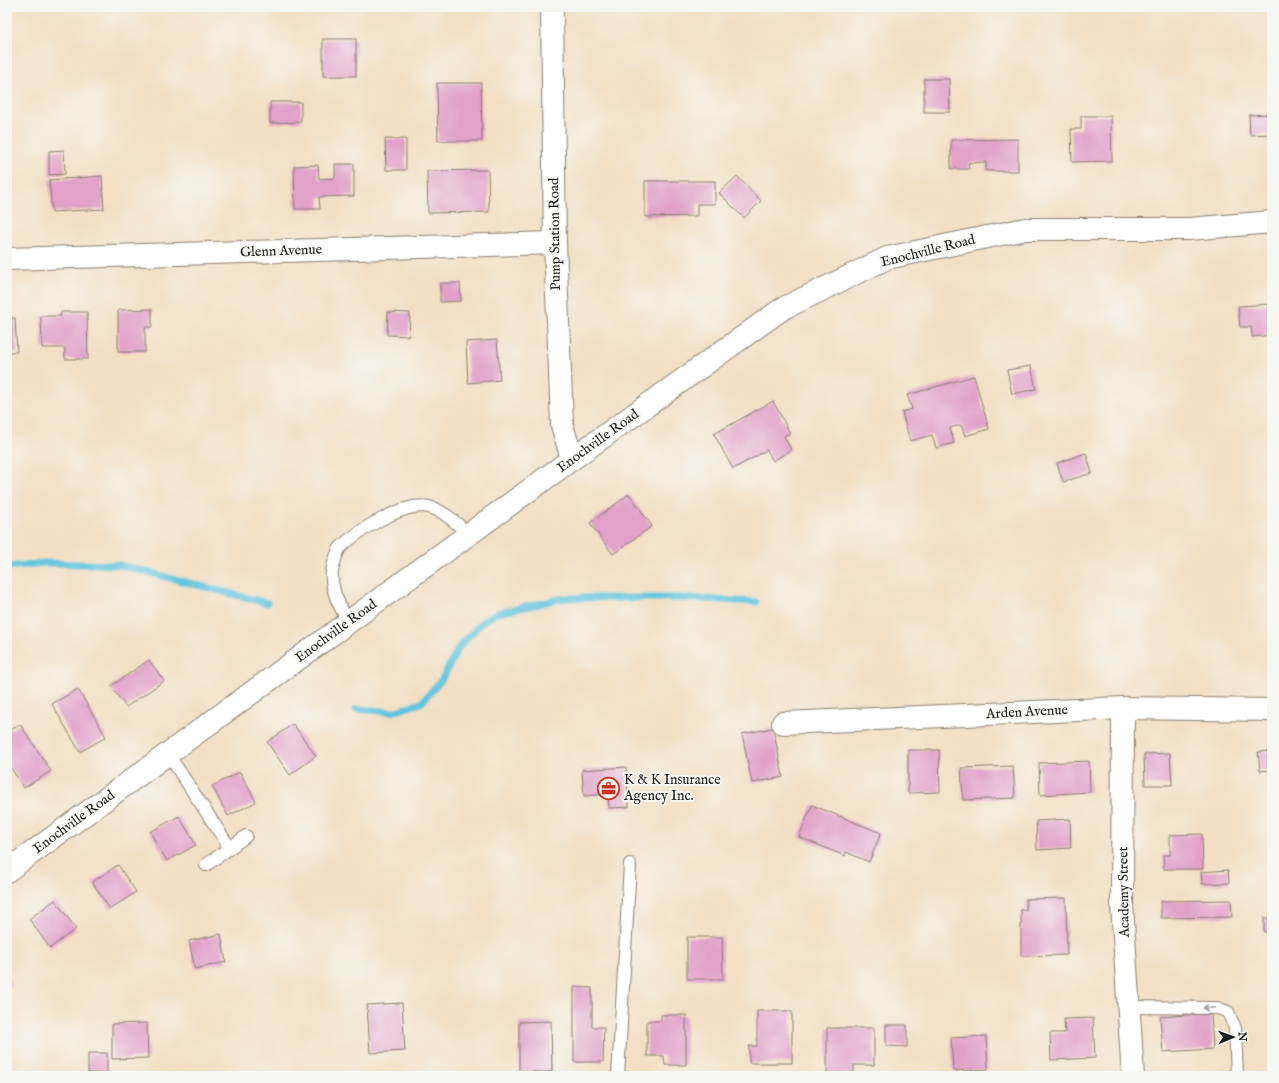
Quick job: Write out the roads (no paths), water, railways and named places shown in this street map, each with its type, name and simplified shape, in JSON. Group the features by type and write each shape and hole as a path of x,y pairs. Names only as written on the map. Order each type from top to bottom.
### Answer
{"street":[{"name":"Pump Station Road","path":"552,7 555,243 562,425 572,459"},
{"name":"Enochville Road","path":"7,871 572,459 782,309 887,258 1025,229 1189,229 1272,222"},
{"name":"Glenn Avenue","path":"7,259 555,243"},
{"name":"Arden Avenue","path":"782,723 1123,708 1272,710"},
{"name":"Academy Street","path":"1123,708 1122,905 1133,1076"}],"lane":[{"path":"348,622 334,592 332,570 339,549 376,522 404,509 428,507 444,513 469,534"},
{"path":"168,754 230,848"},
{"path":"206,864 246,836"},
{"path":"618,1076 630,864"},
{"path":"1128,1007 1218,1008 1228,1012 1235,1028 1237,1076"}],"waterway":[{"path":"7,567 45,563 120,565 267,603"},
{"path":"356,709 393,712 421,703 442,679 459,647 483,621 498,613 564,598 681,598 756,602"}],"place":[{"name":"K & K Insurance Agency Inc.","path":"609,788"}]}
